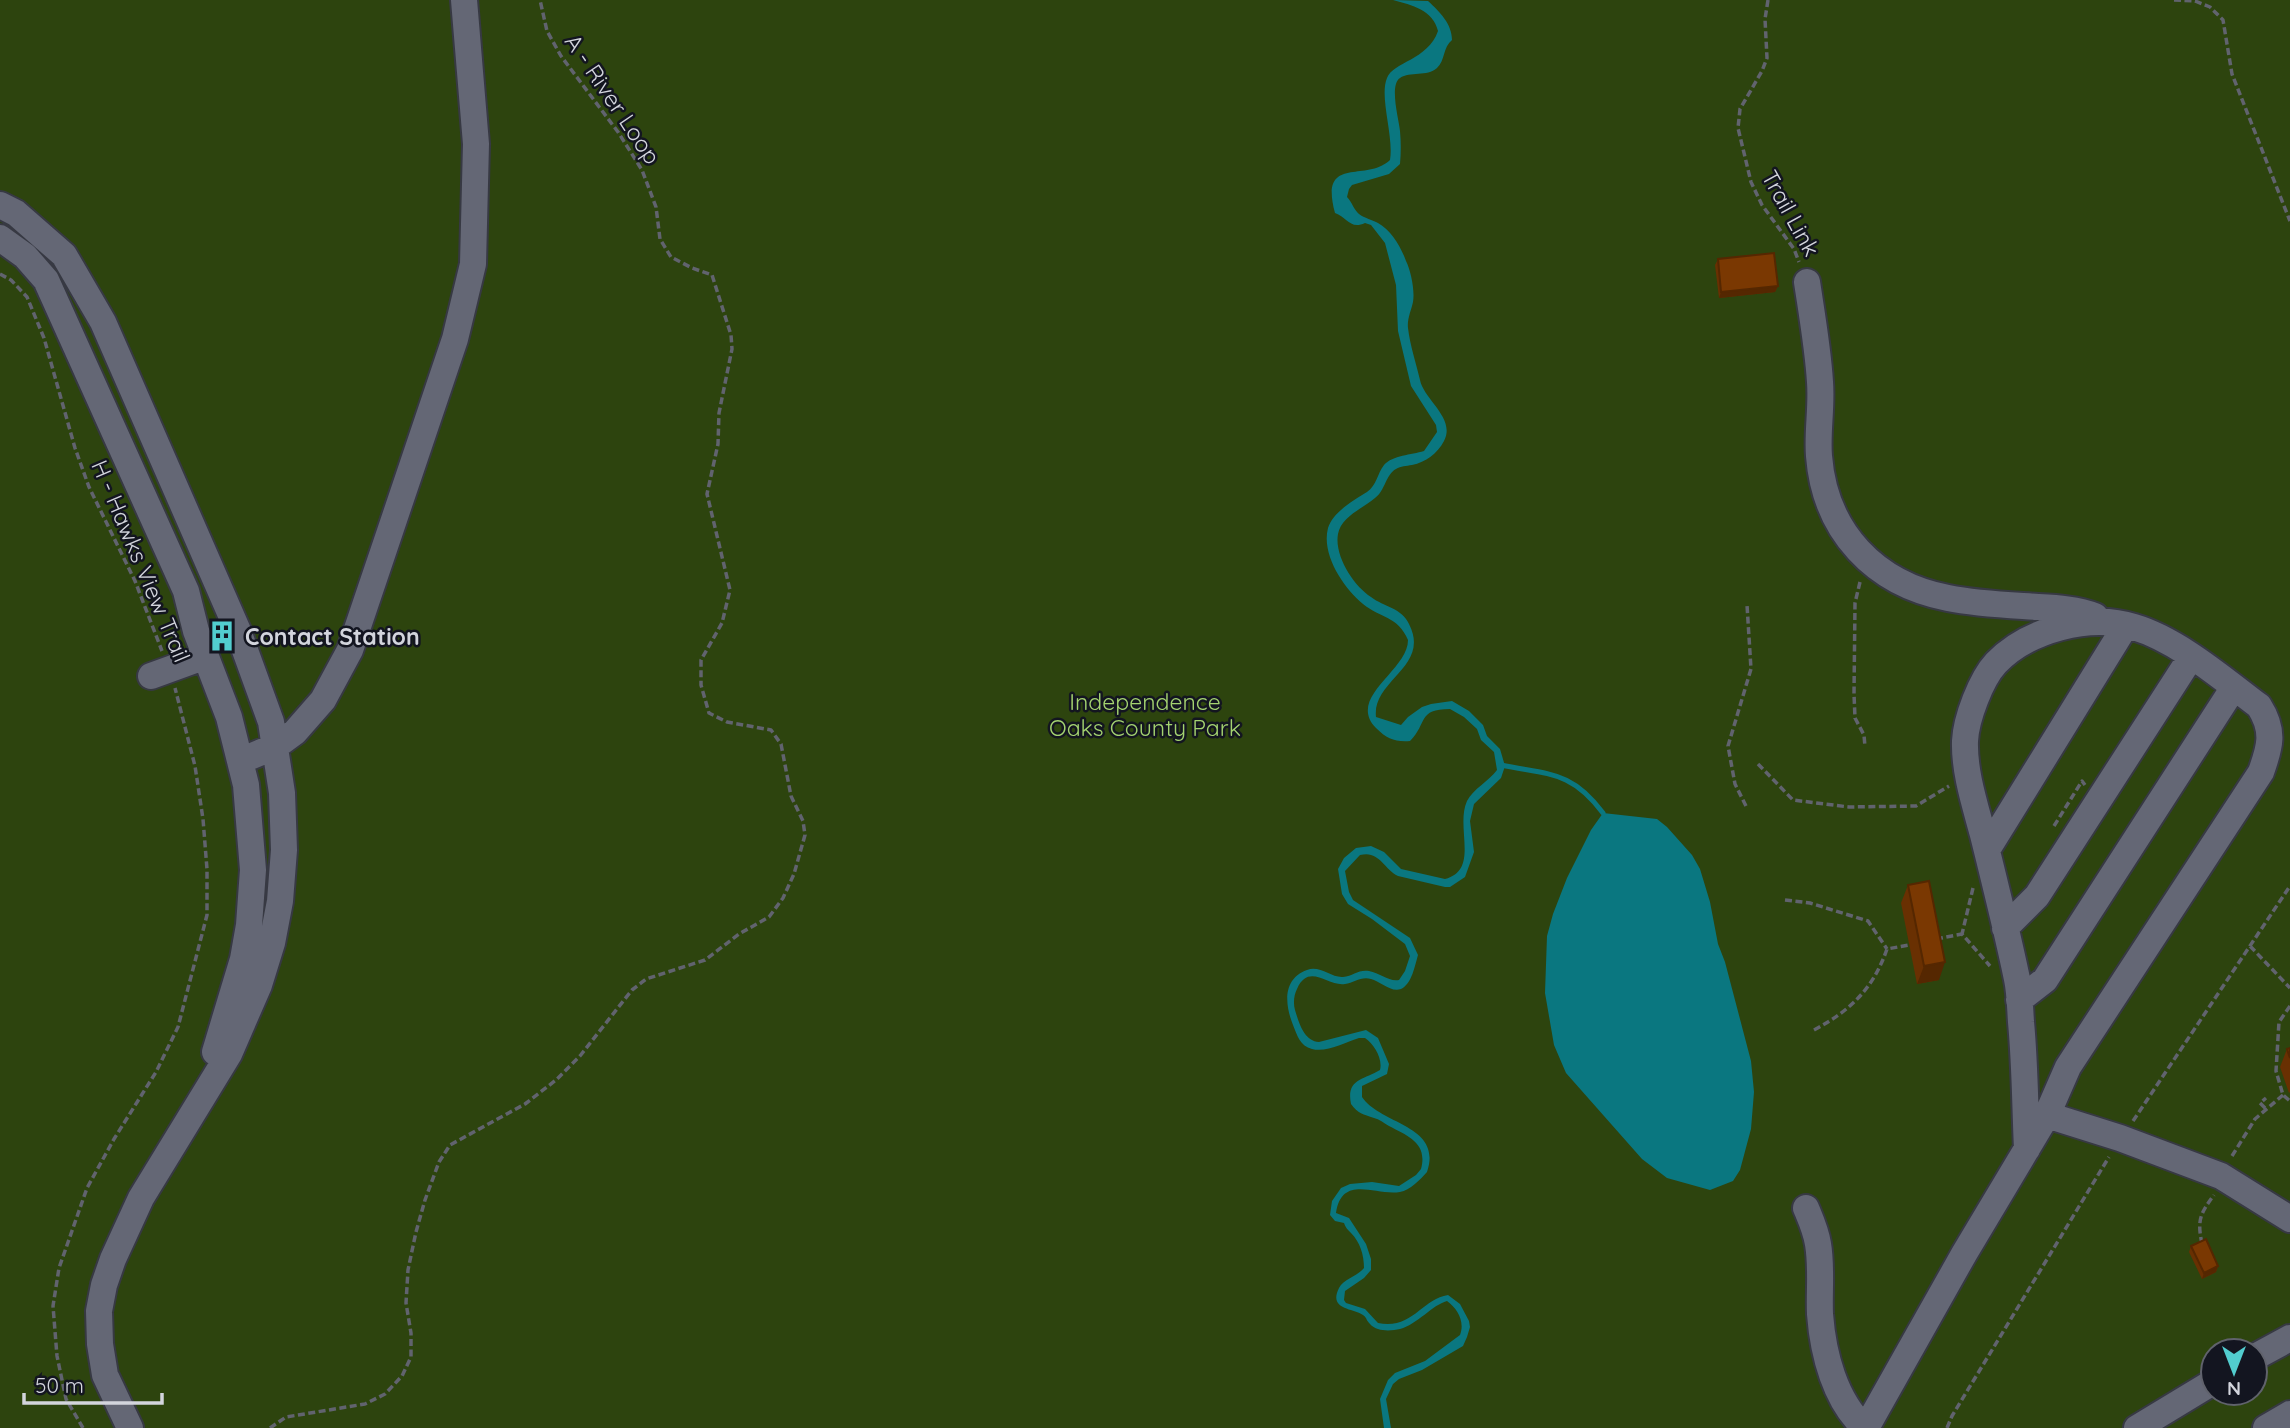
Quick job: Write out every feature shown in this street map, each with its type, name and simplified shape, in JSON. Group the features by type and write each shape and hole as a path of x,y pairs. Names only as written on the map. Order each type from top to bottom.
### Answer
{"lane":[{"path":"240,761 276,746 295,732 323,700 350,650 455,339 473,264 476,144 464,0"},
{"path":"0,205 16,213 33,245 46,280 186,592 196,631 229,717 246,785 253,870 249,925 234,992 201,1100"},
{"path":"0,237 64,255 103,322 216,577 271,722 282,793 284,850 279,901 272,943 260,985 229,1054 141,1198 104,1285 99,1311 103,1365 105,1375 130,1428"},
{"path":"1806,1208 1818,1245 1820,1315 1825,1349 1833,1377 1847,1407 1866,1428 1964,1254 2047,1115 2068,1067 2260,772 2270,747 2266,716 2259,706 2191,657 2152,634 2085,612 1946,598 1904,583 1856,549 1836,519 1824,484 1819,456 1820,384 1807,282"},
{"path":"186,592 216,577"},
{"path":"2027,1149 2024,1053 2018,983 1968,770 1965,740 1981,686 1995,664 2014,649 2032,638 2074,625 2094,622 2120,624"},
{"path":"1986,850 2120,624"},
{"path":"160,673 206,656"},
{"path":"2006,928 2037,896 2191,657"},
{"path":"2019,1000 2045,980 2234,687"},
{"path":"2024,1053 2068,1067"},
{"path":"2047,1115 2120,1138 2221,1176 2290,1219"},
{"path":"2269,1349 2290,1338"},
{"path":"2137,1428 2199,1390"},
{"path":"2266,1428 2290,1414"}],"path":[{"name":"A - River Loop","path":"270,1428 286,1418 365,1404 385,1394 402,1376 411,1357 411,1333 406,1303 408,1270 425,1200 439,1162 450,1145 525,1104 556,1080 580,1056 632,990 646,979 705,960 739,934 769,917 783,898 794,874 805,835 803,821 791,796 780,744 771,730 727,722 709,713 701,685 701,660 722,623 730,590 707,494 718,444 719,413 732,349 731,335 720,296 712,275 671,257 660,239 656,207 642,170 618,132 561,56 547,31 540,0"},
{"name":"Trail Link","path":"1768,0 1765,19 1767,58 1740,109 1738,128 1751,182 1762,205 1794,249 1807,282"},
{"path":"2174,0 2194,1 2210,8 2223,20 2232,74 2290,221"},
{"name":"H - Hawks View Trail","path":"0,274 11,280 27,297 44,338 75,448 89,486 135,581 160,673 177,694 195,766 207,869 207,915 178,1027 156,1072 87,1188 59,1268 53,1306 57,1356 66,1399 83,1428"},
{"path":"1865,747 1864,735 1855,718 1855,603 1859,584 1872,562"},
{"path":"1746,806 1735,784 1728,746 1751,668 1747,605"},
{"path":"1758,764 1793,800 1849,807 1916,806 1950,786"},
{"path":"2053,826 2082,780 2095,806"},
{"path":"1968,908 1998,899"},
{"path":"1785,900 1810,904 1868,921 1887,949"},
{"path":"1931,940 1962,934"},
{"path":"1887,949 1909,945"},
{"path":"2249,946 2290,988"},
{"path":"1814,1030 1836,1018 1868,988 1880,970 1887,949"},
{"path":"2290,1006 2279,1022 2276,1070 2283,1095 2290,1101"},
{"path":"2265,1108 2260,1103 2266,1098"}],"green space":[{"name":"Independence Oaks County Park","path":"0,0 2290,0 2290,1428 0,1428"}],"water":[{"path":"1393,0 1428,1 1448,24 1452,40 1437,68 1404,76 1397,82 1395,95 1401,148 1400,164 1389,174 1352,185 1347,197 1359,214 1387,230 1404,256 1411,275 1413,292 1409,334 1420,380 1443,417 1447,433 1441,446 1431,457 1393,471 1378,495 1343,523 1338,534 1339,552 1352,578 1365,592 1402,614 1414,639 1413,651 1407,663 1377,704 1376,717 1401,725 1422,707 1452,701 1469,711 1483,725 1487,736 1500,749 1505,766 1501,778 1474,804 1470,821 1474,852 1465,877 1450,887 1398,876 1376,857 1366,854 1360,855 1345,871 1353,900 1410,938 1418,955 1405,987 1397,990 1367,978 1339,984 1313,976 1302,981 1295,996 1294,1007 1300,1026 1314,1041 1366,1030 1378,1038 1389,1064 1387,1074 1362,1086 1362,1097 1382,1114 1418,1135 1426,1144 1430,1156 1427,1172 1407,1189 1400,1192 1352,1190 1339,1201 1336,1213 1349,1218 1366,1244 1371,1259 1371,1270 1345,1291 1344,1300 1365,1309 1378,1323 1390,1324 1408,1318 1431,1302 1448,1295 1460,1304 1469,1321 1470,1327 1463,1346 1393,1384 1386,1399 1391,1428 1384,1428 1380,1399 1388,1380 1395,1373 1425,1361 1460,1335 1461,1321 1447,1301 1407,1327 1380,1330 1373,1327 1366,1317 1343,1307 1337,1301 1336,1295 1341,1285 1361,1271 1364,1263 1361,1249 1354,1237 1344,1223 1335,1221 1330,1215 1332,1201 1341,1188 1350,1184 1372,1182 1399,1186 1421,1169 1422,1153 1409,1137 1378,1119 1361,1113 1351,1104 1353,1085 1380,1070 1379,1057 1372,1044 1365,1038 1359,1038 1323,1050 1308,1048 1300,1040 1288,1009 1289,986 1299,974 1312,969 1343,977 1369,971 1399,980 1410,956 1405,944 1348,904 1342,894 1338,869 1344,858 1356,848 1371,846 1384,852 1401,869 1445,879 1456,874 1462,867 1464,857 1463,823 1467,801 1497,770 1494,752 1481,740 1477,729 1450,709 1428,714 1410,741 1392,739 1376,728 1369,717 1368,706 1373,695 1399,662 1408,640 1399,626 1369,609 1349,589 1336,570 1328,549 1328,528 1334,517 1370,489 1384,465 1397,457 1424,451 1437,432 1436,425 1411,386 1398,331 1396,285 1385,243 1371,225 1352,224 1335,213 1332,195 1333,183 1339,176 1369,170 1390,160 1385,95 1387,78 1396,68 1427,48 1438,31 1427,13"},
{"path":"1603,813 1657,819 1667,827 1692,855 1700,869 1710,902 1718,944 1751,1061 1754,1092 1751,1129 1740,1170 1733,1181 1710,1190 1667,1178 1642,1159 1566,1073 1554,1045 1545,993 1547,936 1567,878 1591,830"}],"building":[{"path":"1774,253 1778,286 1721,292 1718,259"},
{"path":"221,621 229,639 221,641 215,624"},
{"path":"1929,881 1945,962 1924,966 1908,885"},
{"path":"2206,1239 2218,1266 2204,1273 2191,1246"}],"waterway":[{"path":"1501,765 1545,773 1569,782 1591,799 1603,813"}],"place":[{"name":"Contact Station","path":"222,636"}]}
